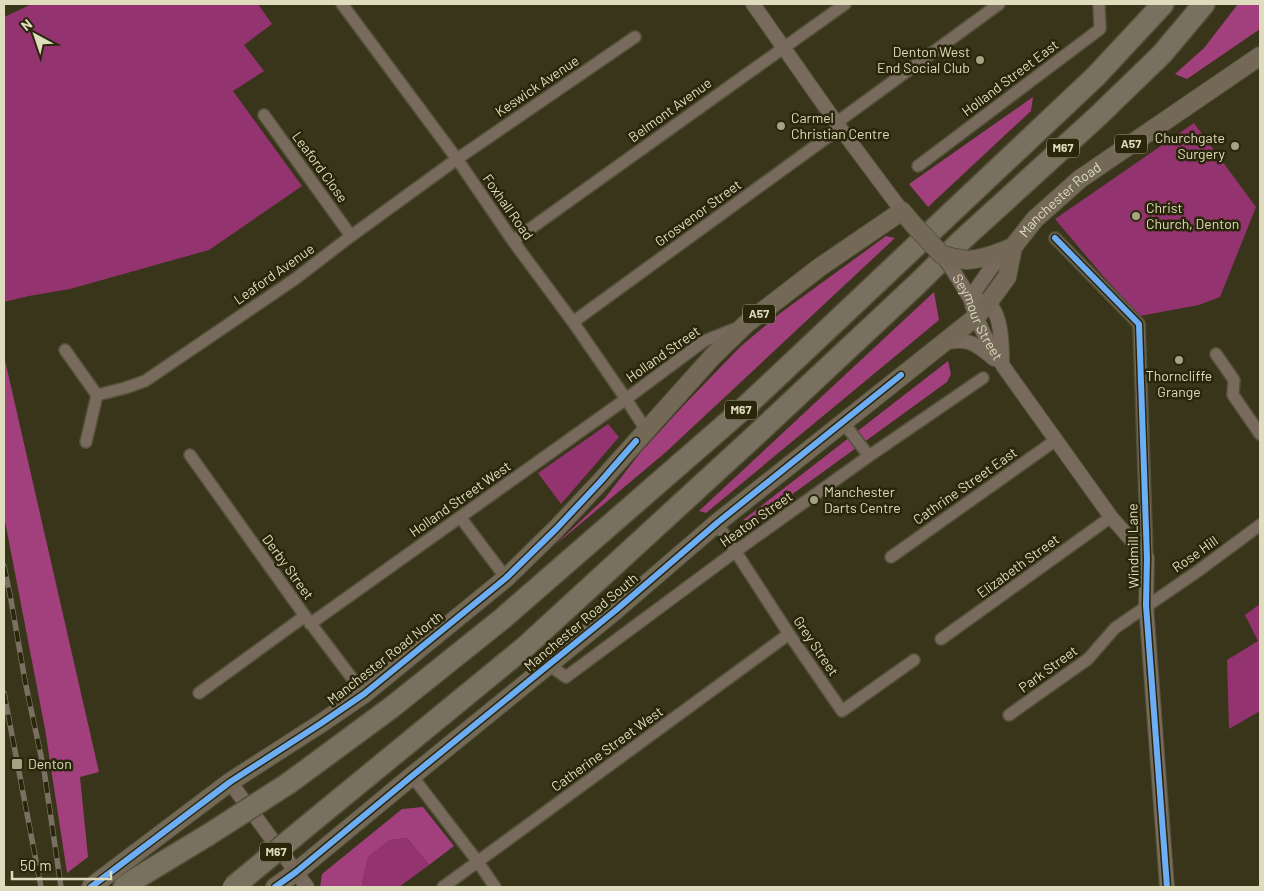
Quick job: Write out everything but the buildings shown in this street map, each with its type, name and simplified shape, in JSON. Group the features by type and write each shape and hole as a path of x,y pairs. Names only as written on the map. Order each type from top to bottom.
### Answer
{"highway":[{"name":"M67","path":"124,887 289,783 392,707 502,619 742,410 1096,76 1163,4"},
{"name":"M67","path":"233,887 526,647 758,433 962,240 1098,116 1162,54 1204,4"}],"main road":[{"name":"Manchester Road","path":"976,316 1007,277 1008,249 1035,219 1080,179 1260,56"},
{"name":"Seymour Street","path":"907,217 941,254"},
{"name":"Manchester Road North","path":"91,887 230,782 364,694 506,578 601,481 713,356 746,324 820,267 907,217"},
{"path":"941,254 967,260 1008,249"},
{"name":"Manchester Road South","path":"275,887 296,872 549,665 717,523 976,316"}],"street":[{"name":"Foxhall Road","path":"342,4 457,159 513,241 573,322 646,430"},
{"name":"Seymour Street","path":"754,4 838,125 907,217"},
{"name":"Belmont Avenue","path":"513,241 845,4"},
{"name":"Grosvenor Street","path":"573,322 999,4"},
{"name":"Holland Street East","path":"918,166 1100,29 1100,4"},
{"name":"Keswick Avenue","path":"457,159 635,37"},
{"name":"Leaford Close","path":"264,115 351,236"},
{"name":"Leaford Avenue","path":"97,395 145,381 295,279 457,159"},
{"name":"Windmill Lane","path":"1055,238 1139,324 1147,558 1146,605 1167,887"},
{"name":"Manchester Road","path":"970,298 1008,249"},
{"name":"Seymour Street","path":"941,254 970,298 984,334 1002,366 1112,517 1147,558"},
{"path":"970,298 988,303 994,310 1001,333 1002,366"},
{"name":"Holland Street","path":"626,399 704,341 746,324"},
{"path":"942,344 957,340 966,341 980,347 1002,366"},
{"path":"65,350 97,395 86,442"},
{"path":"1216,354 1234,380 1233,395 1260,434"},
{"name":"Heaton Street","path":"549,665 566,677 736,551 869,456 983,378"},
{"name":"Holland Street West","path":"199,693 460,517 626,399"},
{"path":"843,422 869,456"},
{"name":"Cathrine Street East","path":"892,557 1056,440"},
{"name":"Derby Street","path":"190,455 307,620 364,694"},
{"path":"460,517 506,578"},
{"name":"Elizabeth Street","path":"941,640 1112,517"},
{"name":"Grey Street","path":"717,523 789,634 842,711 914,660"},
{"name":"Rose Hill","path":"1146,605 1198,571 1260,525"},
{"name":"Park Street","path":"1009,715 1088,659 1115,628 1146,605"},
{"name":"Catherine Street West","path":"443,887 789,634"},
{"path":"412,776 495,887"},
{"path":"230,782 307,887"}],"shaded area":[{"path":"32,4 258,4 272,24 244,45 264,71 233,91 302,186 209,250 70,289 4,302 4,17"},
{"path":"1238,4 1260,4 1260,29 1187,79 1175,74 1204,48"},
{"path":"1033,97 1031,111 928,207 909,184"},
{"path":"1194,123 1256,207 1220,297 1199,305 1140,316 1055,219"},
{"path":"886,236 895,238 666,452 554,546 605,498 640,453 740,347 779,314"},
{"path":"934,292 939,320 706,513 699,511"},
{"path":"4,356 99,772 80,777 88,857 67,873 45,729 4,516"},
{"path":"948,361 951,374 947,382 754,522 743,520"},
{"path":"608,424 619,437 561,504 538,473"},
{"path":"1260,604 1260,711 1229,729 1227,660 1258,641 1245,615"},
{"path":"423,807 454,846 429,865 407,838 390,840 368,857 362,884 364,887 320,887 322,874 402,809"},
{"path":"407,838 429,865 399,887 364,887 362,884 368,857 390,840"}],"railway":[{"path":"4,566 25,681 44,770 61,887"},
{"path":"4,693 41,887"}],"cycle path":[{"path":"1055,238 1139,324 1147,558 1146,605 1167,887"},
{"path":"275,887 296,872 616,610 717,523 901,375"},
{"path":"91,887 230,782 364,694 506,578 556,529 636,441"}],"place":[{"name":"Denton West End Social Club","path":"980,60"},
{"name":"Carmel Christian Centre","path":"781,126"},
{"name":"Churchgate Surgery","path":"1235,146"},
{"name":"Christ Church, Denton","path":"1136,216"},
{"name":"Thorncliffe Grange","path":"1179,360"},
{"name":"Manchester Darts Centre","path":"814,500"},
{"name":"Denton","path":"17,764"}]}
